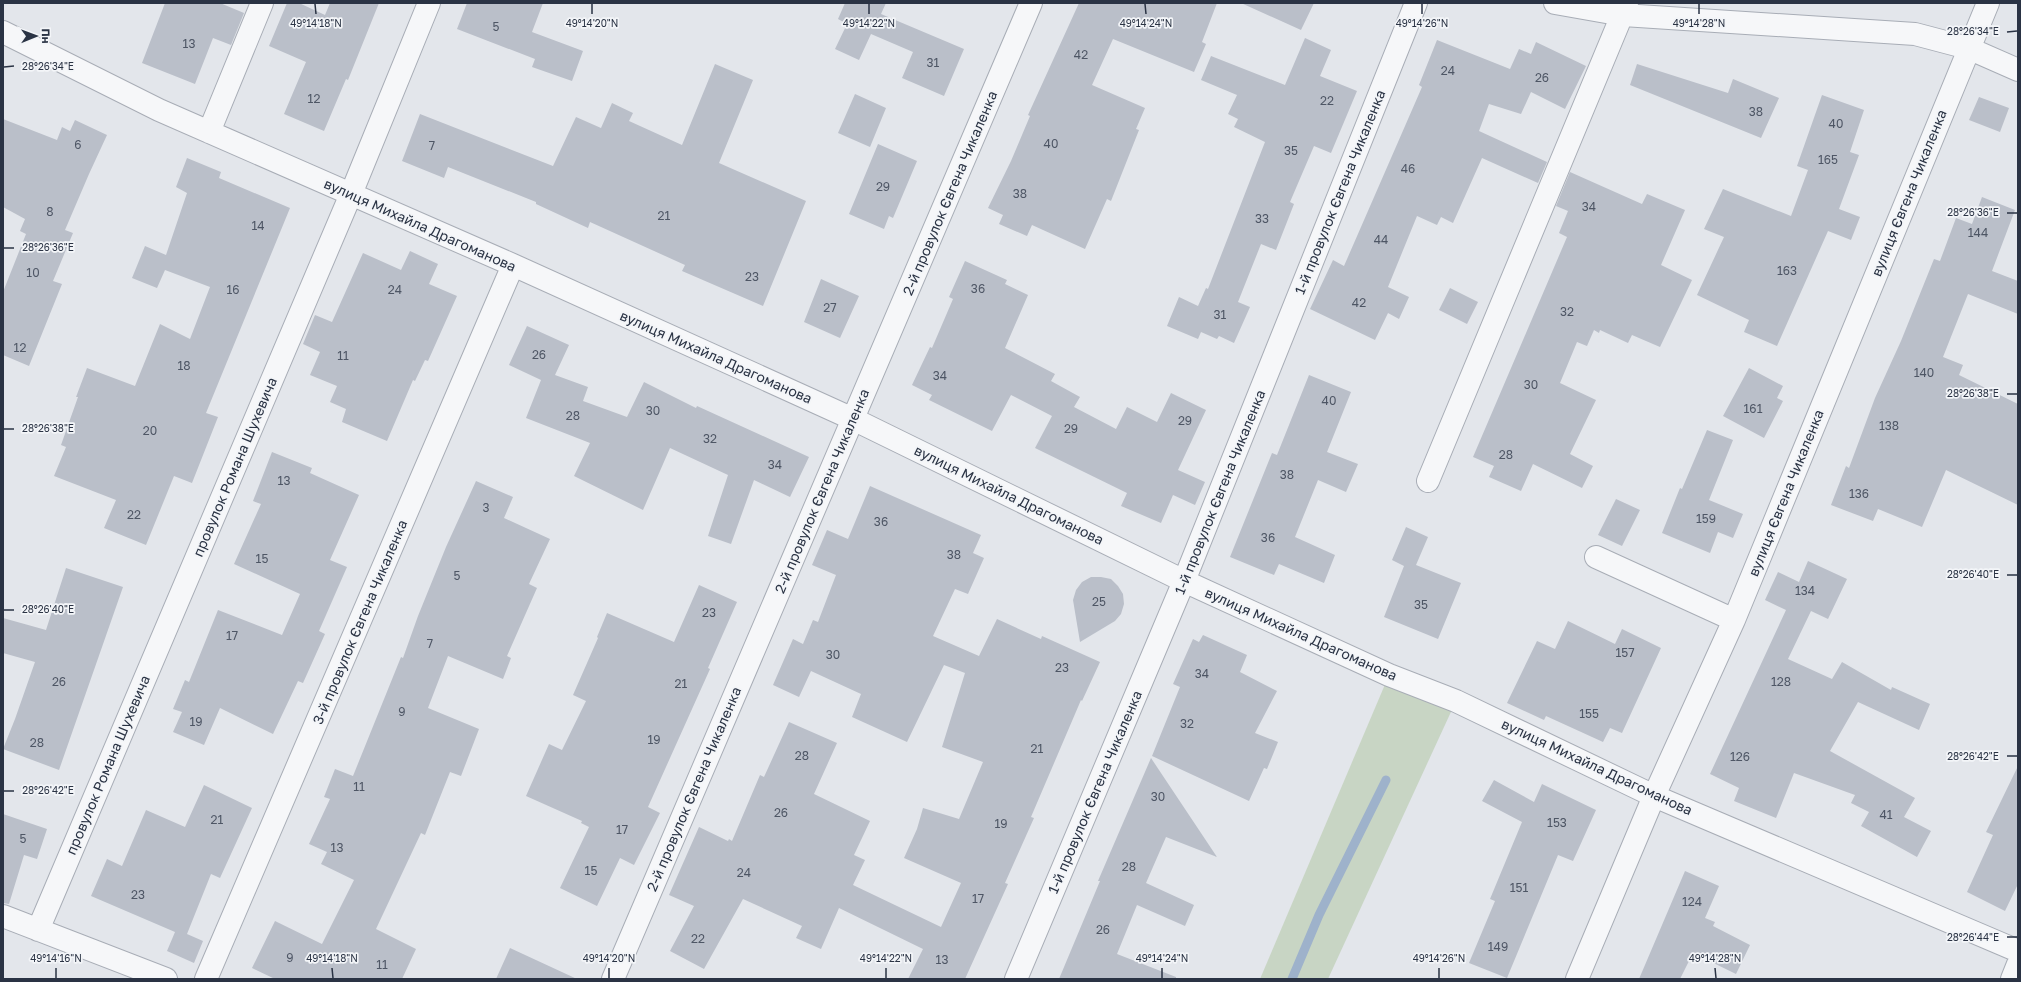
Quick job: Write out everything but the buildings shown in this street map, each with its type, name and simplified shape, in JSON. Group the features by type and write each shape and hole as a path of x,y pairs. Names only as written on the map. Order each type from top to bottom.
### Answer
{"street":[{"path":"208,132 262,3"},
{"name":"провулок Романа Шухевича","path":"38,930 350,194 429,3"},
{"name":"2-й провулок Євгена Чикаленка","path":"613,979 1031,3"},
{"name":"1-й провулок Євгена Чикаленка","path":"1016,979 1184,581 1416,3"},
{"path":"1556,3 1915,34 1968,48 2018,70"},
{"name":"вулиця Євгена Чикаленка","path":"1577,979 1654,796 1734,620 1968,48 1988,3"},
{"path":"1428,481 1625,9"},
{"name":"вулиця Михайла Драгоманова","path":"3,32 159,110 513,265 853,419 1184,581 1389,675 1456,700 1654,796 2018,951"},
{"name":"3-й провулок Євгена Чикаленка","path":"206,979 513,265"},
{"path":"1596,557 1734,620"},
{"path":"3,916 166,979"},
{"path":"2012,979 2018,964"}],"green space":[{"path":"1389,675 1456,701 1328,979 1260,979"}],"waterway":[{"path":"1292,979 1319,915 1386,780"}]}
